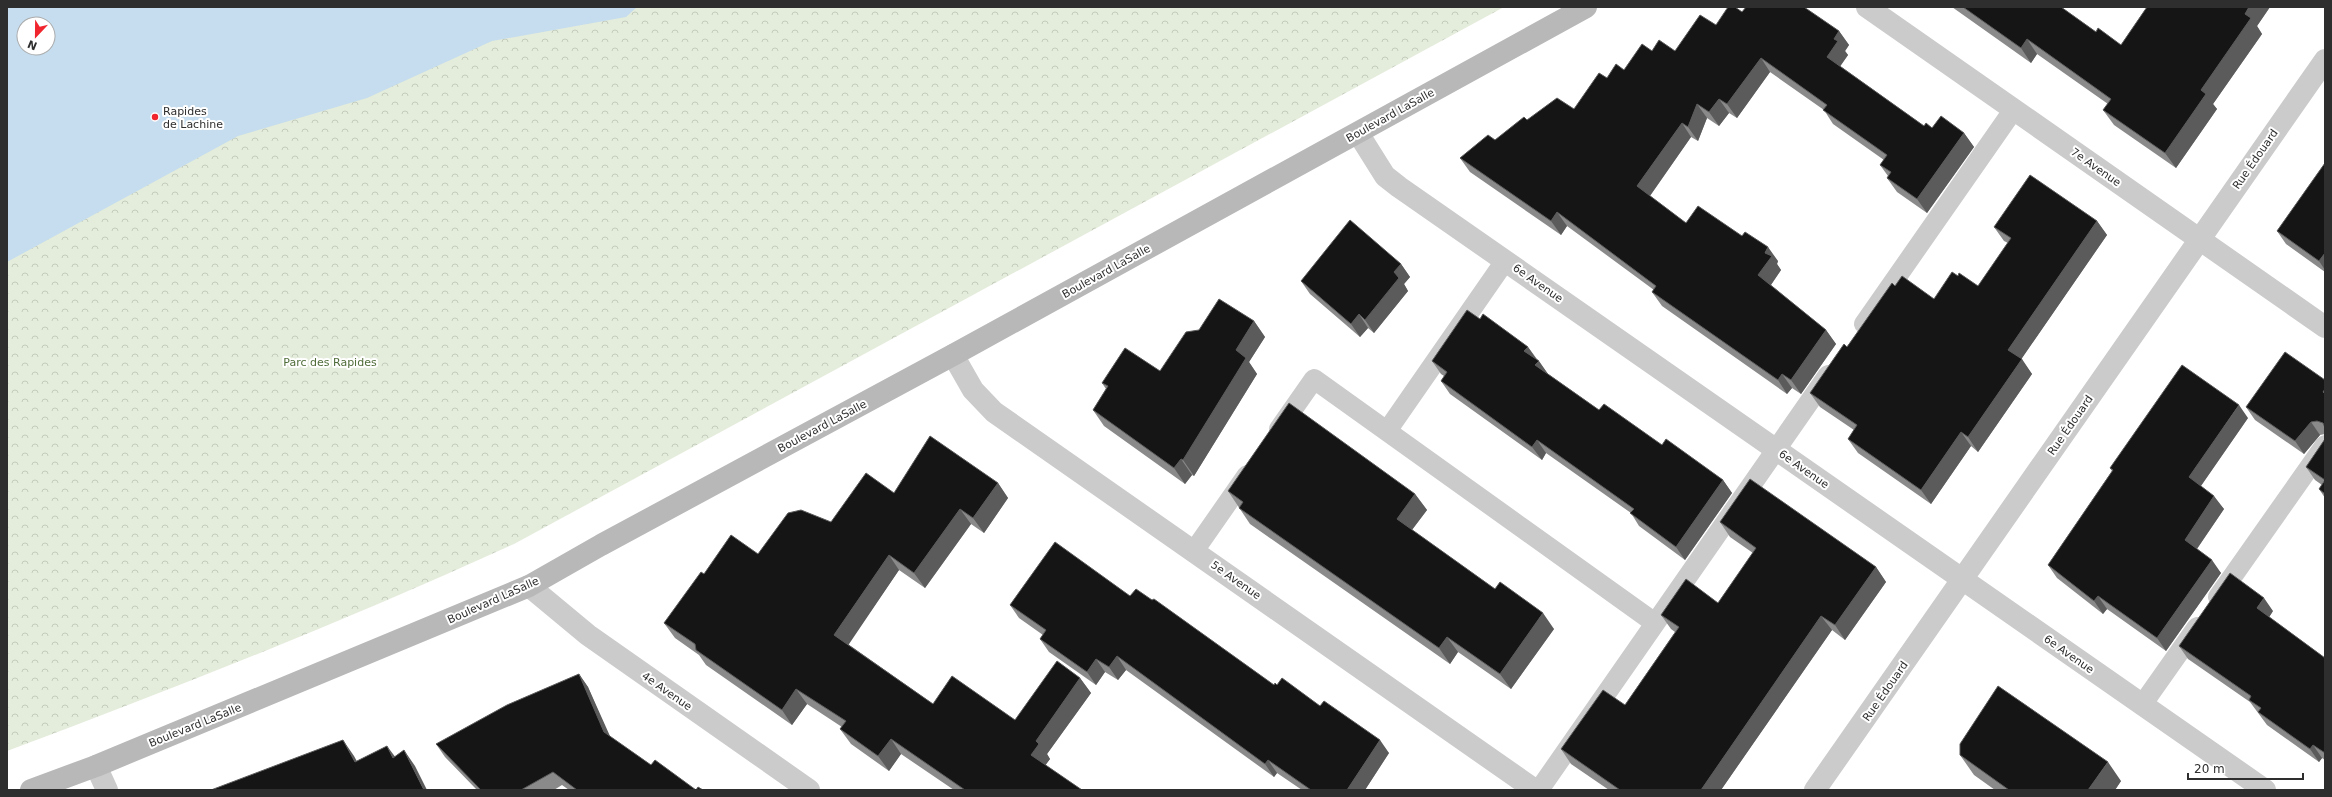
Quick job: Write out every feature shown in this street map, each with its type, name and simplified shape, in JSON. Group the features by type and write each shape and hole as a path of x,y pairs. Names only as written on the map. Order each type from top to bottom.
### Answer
{"main road":[{"name":"Boulevard LaSalle","path":"31,790 96,766 529,586 601,544 953,355 1586,7"}],"street":[{"name":"7e Avenue","path":"1867,7 2325,326"},
{"name":"Rue Édouard","path":"1815,790 2325,60"},
{"name":"6e Avenue","path":"1358,133 1381,170 1391,181 2265,790"},
{"name":"5e Avenue","path":"953,355 973,390 987,406 1535,790"},
{"name":"4e Avenue","path":"529,586 588,635 809,790"},
{"path":"96,766 107,790"}],"lane":[{"path":"1852,340 2014,109"},
{"path":"1387,431 1505,260"},
{"path":"1539,790 1838,360"},
{"path":"1269,443 1314,380 1655,623"},
{"path":"2142,705 2325,445"},
{"path":"1194,551 1256,462"}],"green space":[{"name":"Parc des Rapides","path":"7,7 1504,7 514,544 326,626 7,751"}],"water":[{"name":"Rapides de Lachine","path":"7,7 637,7 626,17 492,41 367,98 238,136 7,262"}],"building":[{"path":"1728,7 1735,7 1742,12 1746,7 1804,7 1839,31 1834,39 1838,41 1827,57 1924,126 1926,123 1932,128 1941,116 1964,133 1917,199 1887,178 1891,172 1880,165 1887,155 1823,110 1827,105 1761,58 1727,104 1719,99 1709,112 1697,104 1688,127 1682,123 1637,186 1686,223 1698,206 1742,236 1745,232 1768,247 1765,253 1772,256 1758,275 1826,330 1791,380 1782,374 1778,380 1652,292 1656,286 1557,212 1551,221 1460,158 1488,135 1495,140 1524,117 1527,120 1557,98 1574,109 1599,73 1607,78 1616,64 1624,70 1642,44 1652,51 1659,40 1675,51 1700,15 1716,25"},
{"path":"1963,7 2061,7 2096,32 2098,28 2121,45 2147,7 2249,7 2245,14 2251,18 2201,90 2206,94 2165,153 2103,110 2111,99 2027,39 2021,48"},
{"path":"2325,163 2325,253 2319,261 2277,231"},
{"path":"2030,175 2097,221 2008,350 2022,359 1968,437 1961,432 1921,490 1848,439 1857,425 1810,393 1844,344 1847,347 1892,283 1895,286 1902,276 1934,299 1952,272 1958,276 1959,273 1978,286 2011,238 1994,227"},
{"path":"1350,220 1401,264 1394,272 1399,278 1365,320 1359,314 1351,324 1301,281"},
{"path":"1219,299 1254,321 1236,350 1246,358 1183,460 1181,459 1174,468 1093,410 1108,386 1102,383 1125,348 1160,371 1186,332 1199,330"},
{"path":"1467,310 1480,319 1483,314 1528,347 1524,351 1539,361 1535,365 1599,410 1604,404 1662,445 1666,439 1723,480 1676,547 1630,513 1634,509 1537,440 1532,447 1441,381 1447,372 1432,361"},
{"path":"2285,352 2325,380 2325,389 2323,392 2325,394 2325,428 2323,423 2317,421 2311,422 2295,441 2246,407"},
{"path":"2182,365 2239,405 2189,477 2214,496 2185,540 2212,560 2157,638 2098,596 2094,601 2048,565 2113,470 2110,468"},
{"path":"1289,403 1415,494 1397,519 1495,589 1500,582 1543,613 1500,674 1447,637 1439,648 1239,508 1243,502 1228,491"},
{"path":"930,436 998,483 973,518 960,509 914,573 889,555 834,635 933,704 952,676 1015,720 1057,661 1080,678 1036,741 1039,744 1031,755 1082,790 965,790 891,739 878,756 840,729 846,721 796,689 782,710 696,650 695,644 664,623 701,572 704,574 731,535 758,554 788,513 801,510 831,522 866,473 894,493"},
{"path":"2325,439 2325,480 2306,467"},
{"path":"1750,479 1876,567 1835,625 1821,616 1701,790 1620,790 1561,749 1603,690 1625,705 1679,627 1661,615 1686,579 1718,603 1756,548 1720,522"},
{"path":"2325,480 2325,494 2319,489"},
{"path":"1055,542 1130,596 1136,589 1152,600 1154,599 1274,685 1275,683 1277,685 1282,678 1320,706 1324,701 1380,740 1347,790 1311,790 1268,760 1265,764 1117,656 1109,667 1096,659 1087,672 1040,639 1046,630 1010,605"},
{"path":"2230,573 2264,598 2257,608 2325,658 2325,753 2313,745 2310,749 2258,712 2261,708 2249,700 2251,696 2179,646"},
{"path":"579,674 604,732 651,765 655,760 696,790 577,790 553,772 521,790 481,790 436,744 507,705"},
{"path":"1998,686 2108,762 2088,790 2009,790 1960,755 1960,744"},
{"path":"343,740 355,762 387,746 393,758 404,750 424,790 211,790"},
{"path":"698,787 703,790 696,790"}],"place":[{"name":"Rapides de Lachine","path":"155,117"}]}
